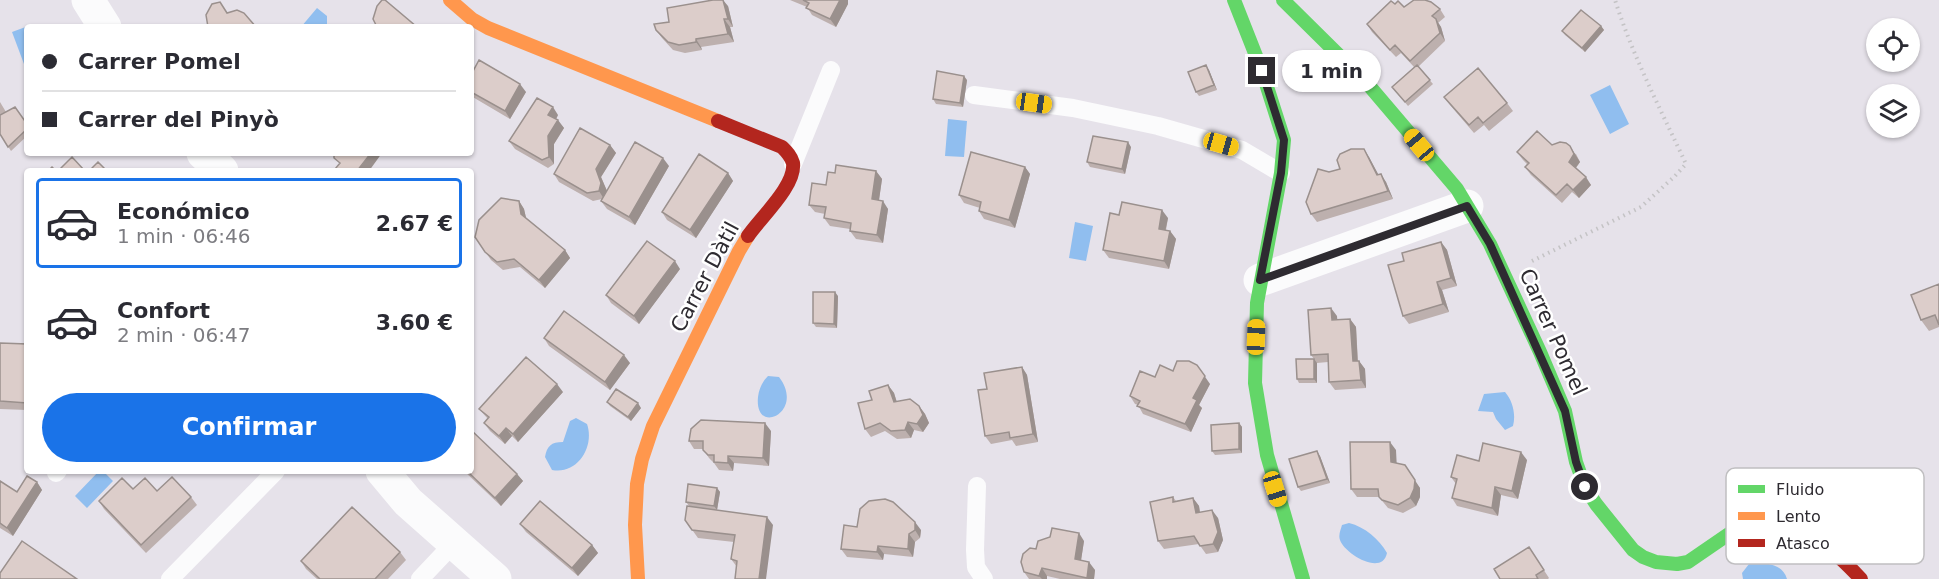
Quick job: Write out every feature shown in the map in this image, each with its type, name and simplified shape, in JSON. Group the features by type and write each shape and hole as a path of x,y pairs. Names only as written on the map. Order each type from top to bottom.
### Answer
{"street":[{"path":"88,0 103,24"},
{"path":"450,0 472,19 488,28 782,147 789,154 793,164"},
{"path":"1234,0 1262,71 1284,140 1281,173 1257,303 1255,383 1275,489 1303,579"},
{"name":"Carrer Pomel","path":"1283,0 1366,82 1457,189 1490,244 1565,411 1576,462 1585,487 1633,550 1656,562 1677,564 1688,561 1726,536"},
{"path":"206,156 219,168"},
{"name":"Carrer Dàtil","path":"638,579 636,489 642,455 739,251 757,222 780,196 790,178 793,164"},
{"path":"1260,280 1467,206"},
{"path":"385,474 408,502 495,579"},
{"name":"Carrer Pomel","path":"1848,564 1861,579"}],"lane":[{"path":"793,164 831,70"},
{"path":"974,95 1073,108 1158,126 1242,150 1281,173"},
{"path":"170,579 273,474"},
{"path":"977,486 976,567 984,579"},
{"path":"420,579 454,543"}],"path":[{"path":"1504,274 1641,207 1686,164 1655,100 1615,0"}],"water":[{"path":"317,8 327,16 327,24 304,24"},
{"path":"24,28 24,64 12,32"},
{"path":"1610,85 1629,124 1610,134 1590,95"},
{"path":"948,119 967,121 964,157 945,156"},
{"path":"1075,222 1093,226 1086,261 1069,258"},
{"path":"768,376 779,377 786,390 787,401 777,415 770,417 763,416 759,409 758,397 761,386"},
{"path":"1505,392 1512,404 1514,417 1513,426 1505,430 1493,412 1478,411 1484,394"},
{"path":"576,418 587,424 589,433 586,450 576,464 561,470 552,470 545,457 547,450 550,445 563,442 570,421"},
{"path":"96,474 106,474 113,481 87,508 75,496"},
{"path":"1349,523 1361,527 1376,538 1387,553 1384,560 1371,563 1348,551 1339,538 1342,525"},
{"path":"1749,564 1765,564 1779,568 1787,579 1743,579 1742,573"}],"building":[{"path":"385,0 413,24 376,24 373,19 377,6"},
{"path":"723,0 728,19 724,19 728,34 696,39 696,42 679,45 668,42 656,30 654,24 669,22 667,8"},
{"path":"803,0 840,0 830,19 806,8 809,3"},
{"path":"1414,0 1431,2 1440,9 1432,16 1436,19 1440,33 1410,61 1395,45 1390,50 1367,24 1391,1 1395,4 1398,1 1404,7"},
{"path":"220,2 227,13 237,10 244,13 253,24 208,24 206,15 212,4"},
{"path":"1581,10 1601,26 1582,48 1562,31"},
{"path":"479,60 520,84 505,111 474,94 474,69"},
{"path":"1206,65 1214,85 1196,92 1188,72"},
{"path":"1417,65 1430,80 1405,102 1392,87"},
{"path":"1478,68 1507,103 1483,123 1478,117 1469,125 1444,97"},
{"path":"937,71 964,76 960,103 933,99"},
{"path":"537,98 553,107 548,115 558,120 548,136 549,157 542,160 509,141"},
{"path":"15,107 24,120 24,132 8,147 0,134 0,115"},
{"path":"580,128 610,145 596,169 601,183 599,191 587,193 554,174"},
{"path":"1537,131 1552,145 1560,142 1570,146 1574,154 1569,162 1586,177 1573,190 1567,184 1556,195 1525,167 1529,163 1517,152"},
{"path":"1093,136 1128,142 1122,169 1087,162"},
{"path":"635,142 663,158 629,217 601,201"},
{"path":"1351,149 1364,149 1377,175 1381,174 1388,191 1311,214 1306,202 1318,169 1329,172 1340,169 1337,160 1340,154"},
{"path":"971,152 1025,167 1009,220 979,211 981,202 959,195"},
{"path":"699,154 728,173 690,230 662,212"},
{"path":"334,156 369,156 359,168 336,168 340,163"},
{"path":"72,157 82,168 61,168"},
{"path":"98,162 104,168 92,168"},
{"path":"836,165 876,171 872,199 883,201 877,235 850,231 851,223 824,218 826,207 809,205 812,183 826,185 828,172 835,173"},
{"path":"501,198 519,201 521,214 565,250 539,280 514,259 497,262 485,252 475,237 479,220"},
{"path":"1122,202 1162,210 1159,229 1170,231 1164,261 1103,250 1110,213 1119,215"},
{"path":"647,241 675,261 634,316 606,295"},
{"path":"1441,242 1451,278 1437,282 1443,304 1403,316 1388,265 1404,261 1402,253"},
{"path":"1939,284 1939,325 1935,315 1921,320 1911,295"},
{"path":"813,292 835,292 834,324 813,323"},
{"path":"1331,308 1332,320 1350,319 1353,361 1359,361 1361,380 1329,382 1328,354 1311,355 1308,310"},
{"path":"564,311 624,355 605,382 544,338"},
{"path":"0,343 24,344 24,403 0,401"},
{"path":"526,357 557,384 513,434 506,428 499,436 484,423 489,417 479,409"},
{"path":"1296,359 1314,359 1314,379 1297,379"},
{"path":"1177,361 1189,361 1197,365 1205,376 1193,398 1197,400 1185,424 1137,406 1140,401 1130,396 1140,371 1155,377 1160,365 1173,371"},
{"path":"1022,367 1033,434 1010,438 1009,432 985,436 978,390 987,389 984,373"},
{"path":"888,385 894,402 910,399 919,406 923,415 917,424 908,422 905,430 891,431 880,423 865,429 858,403 872,400 869,391"},
{"path":"616,389 638,403 628,417 607,402"},
{"path":"701,420 765,423 763,458 728,456 728,463 714,462 714,455 708,455 703,450 703,441 689,441 691,429"},
{"path":"1239,423 1239,449 1212,451 1211,425"},
{"path":"474,433 517,474 495,498 470,474 474,474"},
{"path":"1350,442 1390,442 1391,462 1405,465 1415,480 1410,498 1398,505 1382,500 1378,489 1351,489"},
{"path":"1483,443 1521,452 1512,491 1495,487 1492,508 1452,498 1457,479 1451,477 1457,455 1479,461"},
{"path":"1317,451 1327,479 1298,487 1289,459"},
{"path":"27,476 37,482 7,528 0,523 0,481 17,492"},
{"path":"172,477 191,497 141,545 99,501 122,478 133,489 145,478 157,491"},
{"path":"688,484 717,488 714,506 686,502"},
{"path":"1173,497 1173,502 1193,498 1196,513 1212,510 1218,532 1213,544 1200,546 1194,536 1158,541 1150,502"},
{"path":"885,499 893,502 915,522 915,530 909,534 908,549 878,546 877,552 841,549 844,525 857,527 860,509 869,501"},
{"path":"540,501 592,545 572,568 520,524"},
{"path":"687,506 767,517 759,579 735,579 737,561 731,559 735,535 692,530 685,520"},
{"path":"352,507 400,552 375,579 320,579 301,561"},
{"path":"1052,528 1079,533 1075,559 1089,562 1087,578 1042,568 1039,576 1024,572 1021,562 1023,554 1030,548 1036,549 1038,541 1050,537"},
{"path":"22,541 77,579 0,579 0,573"},
{"path":"1529,547 1544,570 1536,575 1538,579 1500,579 1494,569"}],"traffic: fast":[{"path":"1234,0 1262,71 1284,140 1281,173 1257,303 1255,383 1267,455 1303,579"},
{"path":"1283,0 1366,82 1457,189 1490,244 1540,352 1565,411 1576,462 1585,487 1633,550 1656,562 1677,564 1688,562 1726,536"}],"traffic: slow":[{"path":"450,0 472,19 488,28 718,121"},
{"path":"638,579 635,525 637,484 642,459 653,426 748,236"}],"traffic: jam":[{"path":"718,121 782,147 793,163 789,182 748,236"},
{"path":"1846,564 1861,579"}],"route":[{"path":"1262,71 1284,140 1281,173 1260,280 1467,206 1490,244 1565,411 1576,462 1585,487"}]}
